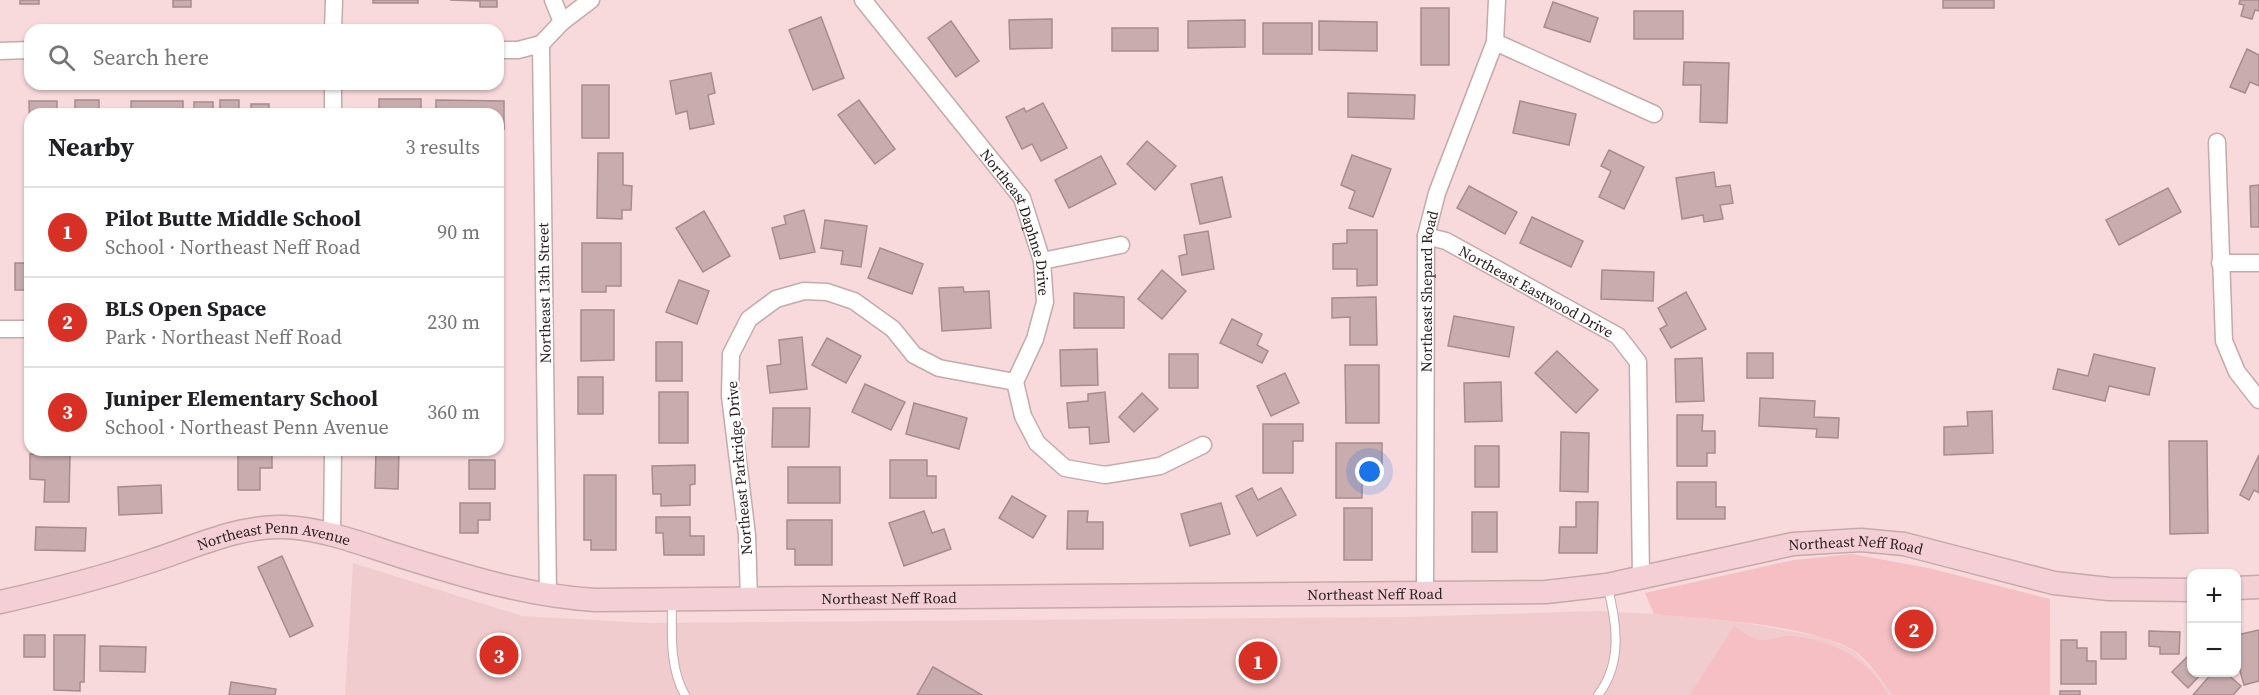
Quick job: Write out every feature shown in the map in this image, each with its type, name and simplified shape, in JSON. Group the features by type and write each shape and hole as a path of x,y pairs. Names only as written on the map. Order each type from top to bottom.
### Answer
{"main road":[{"name":"Northeast Penn Avenue","path":"0,602 80,584 255,529 294,528 332,534 494,585 548,596"},
{"name":"Northeast Neff Road","path":"548,596 595,600 1425,595 1546,592 1607,585 1793,544 1861,540 1904,544 2054,583 2109,589 2187,590"},
{"path":"2241,588 2259,587"}],"street":[{"path":"333,24 334,0"},
{"path":"553,0 562,22"},
{"path":"504,50 518,50 541,44 562,22 591,0"},
{"name":"Northeast Daphne Drive","path":"863,0 1022,198 1042,261 1045,302 1035,339 1015,382"},
{"name":"Northeast Shepard Road","path":"1425,595 1426,236 1437,193 1496,42 1497,0"},
{"path":"1496,42 1654,114"},
{"name":"Northeast 13th Street","path":"541,44 548,596"},
{"path":"0,51 24,50"},
{"path":"333,90 333,108"},
{"path":"2217,142 2224,341 2237,372 2259,400"},
{"name":"Northeast Eastwood Drive","path":"1426,236 1446,241 1618,336 1638,362 1641,578"},
{"path":"1042,261 1121,244"},
{"path":"2220,263 2259,263"},
{"name":"Northeast Parkridge Drive","path":"749,599 747,535 730,396 731,354 749,319 776,299 804,291 827,292 854,301 893,328 915,355 939,368 1015,382"},
{"path":"0,329 24,329"},
{"path":"1015,382 1023,416 1037,443 1065,468 1106,475 1160,466 1203,445"},
{"path":"332,534 333,456"}],"lane":[{"path":"1598,695 1615,660 1615,629 1607,585"},
{"path":"672,599 672,655 680,686 685,695"}],"shaded area":[{"path":"1852,554 1928,568 2050,599 2050,695 1892,695 1864,659 1853,650 1834,641 1811,634 1756,624 1654,614 1645,593 1794,560"},
{"path":"353,563 522,616 650,623 1405,617 1596,611 1654,614 1734,621 1823,637 1854,651 1874,671 1892,695 345,695"},
{"path":"1734,626 1759,640 1792,636 1834,646 1860,661 1871,671 1888,695 1690,695"}],"building":[{"path":"20,0 39,0 39,4 20,4"},
{"path":"173,0 191,0 191,7 173,7"},
{"path":"373,0 418,0 418,3 373,3"},
{"path":"450,0 497,0 497,7 480,7 480,1"},
{"path":"1943,0 1994,0 1994,8 1943,8"},
{"path":"2240,0 2259,0 2259,11 2255,10 2252,19 2241,16 2244,5 2239,4"},
{"path":"1553,2 1598,18 1590,42 1544,27"},
{"path":"1421,8 1449,8 1449,65 1421,65"},
{"path":"1634,11 1683,11 1683,39 1634,39"},
{"path":"821,17 844,78 813,90 789,30"},
{"path":"1052,19 1052,48 1010,49 1009,20"},
{"path":"1245,20 1245,47 1188,48 1188,21"},
{"path":"951,21 979,61 956,77 928,38"},
{"path":"1319,21 1377,22 1377,51 1319,50"},
{"path":"1263,23 1312,23 1312,54 1263,54"},
{"path":"1112,28 1158,28 1158,51 1112,51"},
{"path":"2247,49 2259,55 2259,86 2250,82 2245,93 2230,87"},
{"path":"1684,62 1729,63 1727,123 1700,122 1701,85 1683,85"},
{"path":"711,73 715,93 708,95 714,124 690,129 687,111 676,114 670,81"},
{"path":"582,85 609,85 609,138 582,138"},
{"path":"1348,93 1415,95 1414,119 1348,117"},
{"path":"379,99 421,99 421,108 379,108"},
{"path":"75,100 99,100 99,108 75,108"},
{"path":"220,100 239,100 239,108 220,108"},
{"path":"436,100 504,101 504,108 436,108"},
{"path":"859,100 895,149 875,164 838,115"},
{"path":"29,101 57,101 57,108 29,108"},
{"path":"131,101 183,101 183,108 131,108"},
{"path":"1520,101 1576,114 1569,145 1513,133"},
{"path":"194,102 213,102 213,108 194,108"},
{"path":"1043,103 1067,148 1041,161 1032,144 1022,149 1006,117 1024,108 1026,112"},
{"path":"251,104 269,104 269,108 251,108"},
{"path":"1147,141 1176,166 1155,190 1127,164"},
{"path":"1609,150 1644,167 1624,209 1599,197 1611,171 1601,166"},
{"path":"598,153 623,153 623,185 632,186 631,210 622,210 622,219 597,218"},
{"path":"1352,155 1391,169 1373,217 1349,208 1355,191 1341,185"},
{"path":"1101,156 1116,184 1069,208 1055,180"},
{"path":"1714,172 1716,187 1730,185 1733,203 1720,205 1723,219 1704,222 1703,215 1682,219 1676,178"},
{"path":"1222,177 1231,217 1200,224 1191,184"},
{"path":"2259,185 2259,227 2251,227 2250,186"},
{"path":"1469,186 1517,212 1505,234 1457,208"},
{"path":"2168,188 2181,212 2119,245 2106,220"},
{"path":"804,210 815,252 780,259 772,228 786,224 784,216"},
{"path":"704,211 730,256 703,272 676,228"},
{"path":"1532,217 1583,241 1571,267 1520,243"},
{"path":"825,220 867,226 861,267 841,264 843,251 821,248"},
{"path":"1347,230 1377,230 1377,285 1357,286 1357,269 1333,269 1333,244 1347,243"},
{"path":"1208,231 1214,269 1182,275 1179,256 1187,254 1184,235"},
{"path":"582,243 621,243 621,286 606,286 606,292 582,292"},
{"path":"880,248 923,264 912,294 868,278"},
{"path":"15,263 24,263 24,290 15,290"},
{"path":"1162,270 1186,291 1162,319 1138,299"},
{"path":"1602,270 1654,272 1653,301 1601,299"},
{"path":"679,280 709,291 697,324 666,312"},
{"path":"963,287 964,292 989,291 991,328 942,331 939,288"},
{"path":"1686,292 1706,329 1671,348 1660,329 1667,325 1658,308"},
{"path":"1074,293 1124,297 1124,328 1074,328"},
{"path":"1376,297 1377,345 1350,345 1350,317 1332,318 1332,298"},
{"path":"581,310 614,310 614,360 581,361"},
{"path":"1454,316 1514,327 1509,357 1448,346"},
{"path":"1232,319 1262,334 1257,345 1268,351 1262,363 1220,343"},
{"path":"802,337 807,389 770,393 767,366 781,364 779,340"},
{"path":"827,338 861,356 846,383 812,365"},
{"path":"656,342 682,342 682,381 656,381"},
{"path":"1097,349 1098,385 1061,386 1060,350"},
{"path":"1557,351 1598,390 1576,413 1535,373"},
{"path":"1747,353 1773,353 1773,378 1747,378"},
{"path":"1169,354 1198,354 1198,388 1169,388"},
{"path":"2094,354 2155,368 2149,395 2109,386 2105,401 2053,389 2058,369 2088,376"},
{"path":"1702,358 1704,401 1676,402 1675,359"},
{"path":"1345,365 1379,365 1379,423 1346,423"},
{"path":"1285,373 1299,403 1271,416 1257,386"},
{"path":"578,377 603,377 603,414 578,414"},
{"path":"1501,382 1502,421 1465,422 1464,383"},
{"path":"865,384 905,402 891,430 852,412"},
{"path":"659,392 688,392 688,443 659,443"},
{"path":"1105,392 1109,442 1090,444 1089,427 1069,428 1067,403 1088,401 1088,394"},
{"path":"1142,393 1158,409 1134,432 1119,417"},
{"path":"1760,398 1815,401 1814,417 1839,418 1838,438 1816,437 1817,429 1759,426"},
{"path":"914,403 967,418 959,449 906,434"},
{"path":"773,408 810,408 809,447 772,447"},
{"path":"1992,411 1993,453 1944,455 1944,427 1968,426 1967,412"},
{"path":"1677,415 1703,415 1702,431 1715,431 1715,453 1707,453 1707,466 1677,466"},
{"path":"1263,424 1303,424 1303,441 1293,441 1293,473 1263,473"},
{"path":"1561,432 1589,433 1588,492 1560,491"},
{"path":"2169,441 2207,441 2208,533 2170,534"},
{"path":"1336,443 1382,443 1382,466 1362,466 1362,498 1336,498"},
{"path":"1475,446 1499,446 1499,487 1475,487"},
{"path":"2259,455 2259,493 2254,490 2249,500 2240,495"},
{"path":"30,456 70,456 69,502 44,502 45,480 30,479"},
{"path":"238,456 272,456 272,468 260,468 260,490 238,490"},
{"path":"376,456 399,456 398,489 375,488"},
{"path":"469,460 495,460 495,489 469,489"},
{"path":"890,460 927,460 927,476 936,476 936,498 890,498"},
{"path":"695,465 695,484 690,485 690,505 661,506 661,494 653,494 652,466"},
{"path":"788,467 840,467 840,503 788,503"},
{"path":"584,475 616,475 616,550 591,550 591,540 584,540"},
{"path":"1677,482 1716,482 1716,507 1725,507 1725,519 1677,519"},
{"path":"161,485 162,513 119,515 118,487"},
{"path":"1252,488 1258,500 1281,488 1296,515 1257,536 1236,496"},
{"path":"1012,496 1046,516 1033,538 999,518"},
{"path":"1576,502 1598,502 1597,553 1559,553 1560,527 1576,527"},
{"path":"460,503 490,503 490,520 478,520 478,533 460,533"},
{"path":"1221,503 1230,534 1190,546 1181,514"},
{"path":"1344,508 1372,508 1372,560 1344,560"},
{"path":"924,511 932,533 944,529 951,549 904,566 889,523"},
{"path":"1068,511 1088,511 1087,522 1103,522 1103,549 1067,549"},
{"path":"1472,512 1497,512 1497,552 1472,552"},
{"path":"656,517 690,517 690,536 704,536 704,555 664,555 663,533 656,533"},
{"path":"787,520 832,520 832,565 795,565 795,549 787,549"},
{"path":"36,527 86,528 85,551 35,550"},
{"path":"282,556 313,626 290,637 258,567"},
{"path":"2259,630 2259,681 2244,685 2241,674 2241,634"},
{"path":"2149,631 2180,632 2179,654 2160,654 2160,647 2149,646"},
{"path":"2101,632 2126,632 2126,659 2101,659"},
{"path":"24,635 45,635 45,657 24,657"},
{"path":"54,635 85,635 84,682 80,682 80,691 54,690"},
{"path":"2061,640 2077,640 2077,648 2087,648 2087,661 2096,661 2096,684 2061,684"},
{"path":"100,646 146,647 145,672 100,671"},
{"path":"2187,657 2187,677 2198,677 2188,688 2172,672"},
{"path":"933,667 982,695 917,695"},
{"path":"2209,677 2231,677 2241,686 2233,695 2193,695"},
{"path":"231,682 276,689 275,695 229,695"},
{"path":"2060,691 2080,691 2080,695 2060,695"}],"place":[{"name":"BLS Open Space","path":"1914,629"},
{"name":"Juniper Elementary School","path":"499,655"},
{"name":"Pilot Butte Middle School","path":"1258,661"}]}
